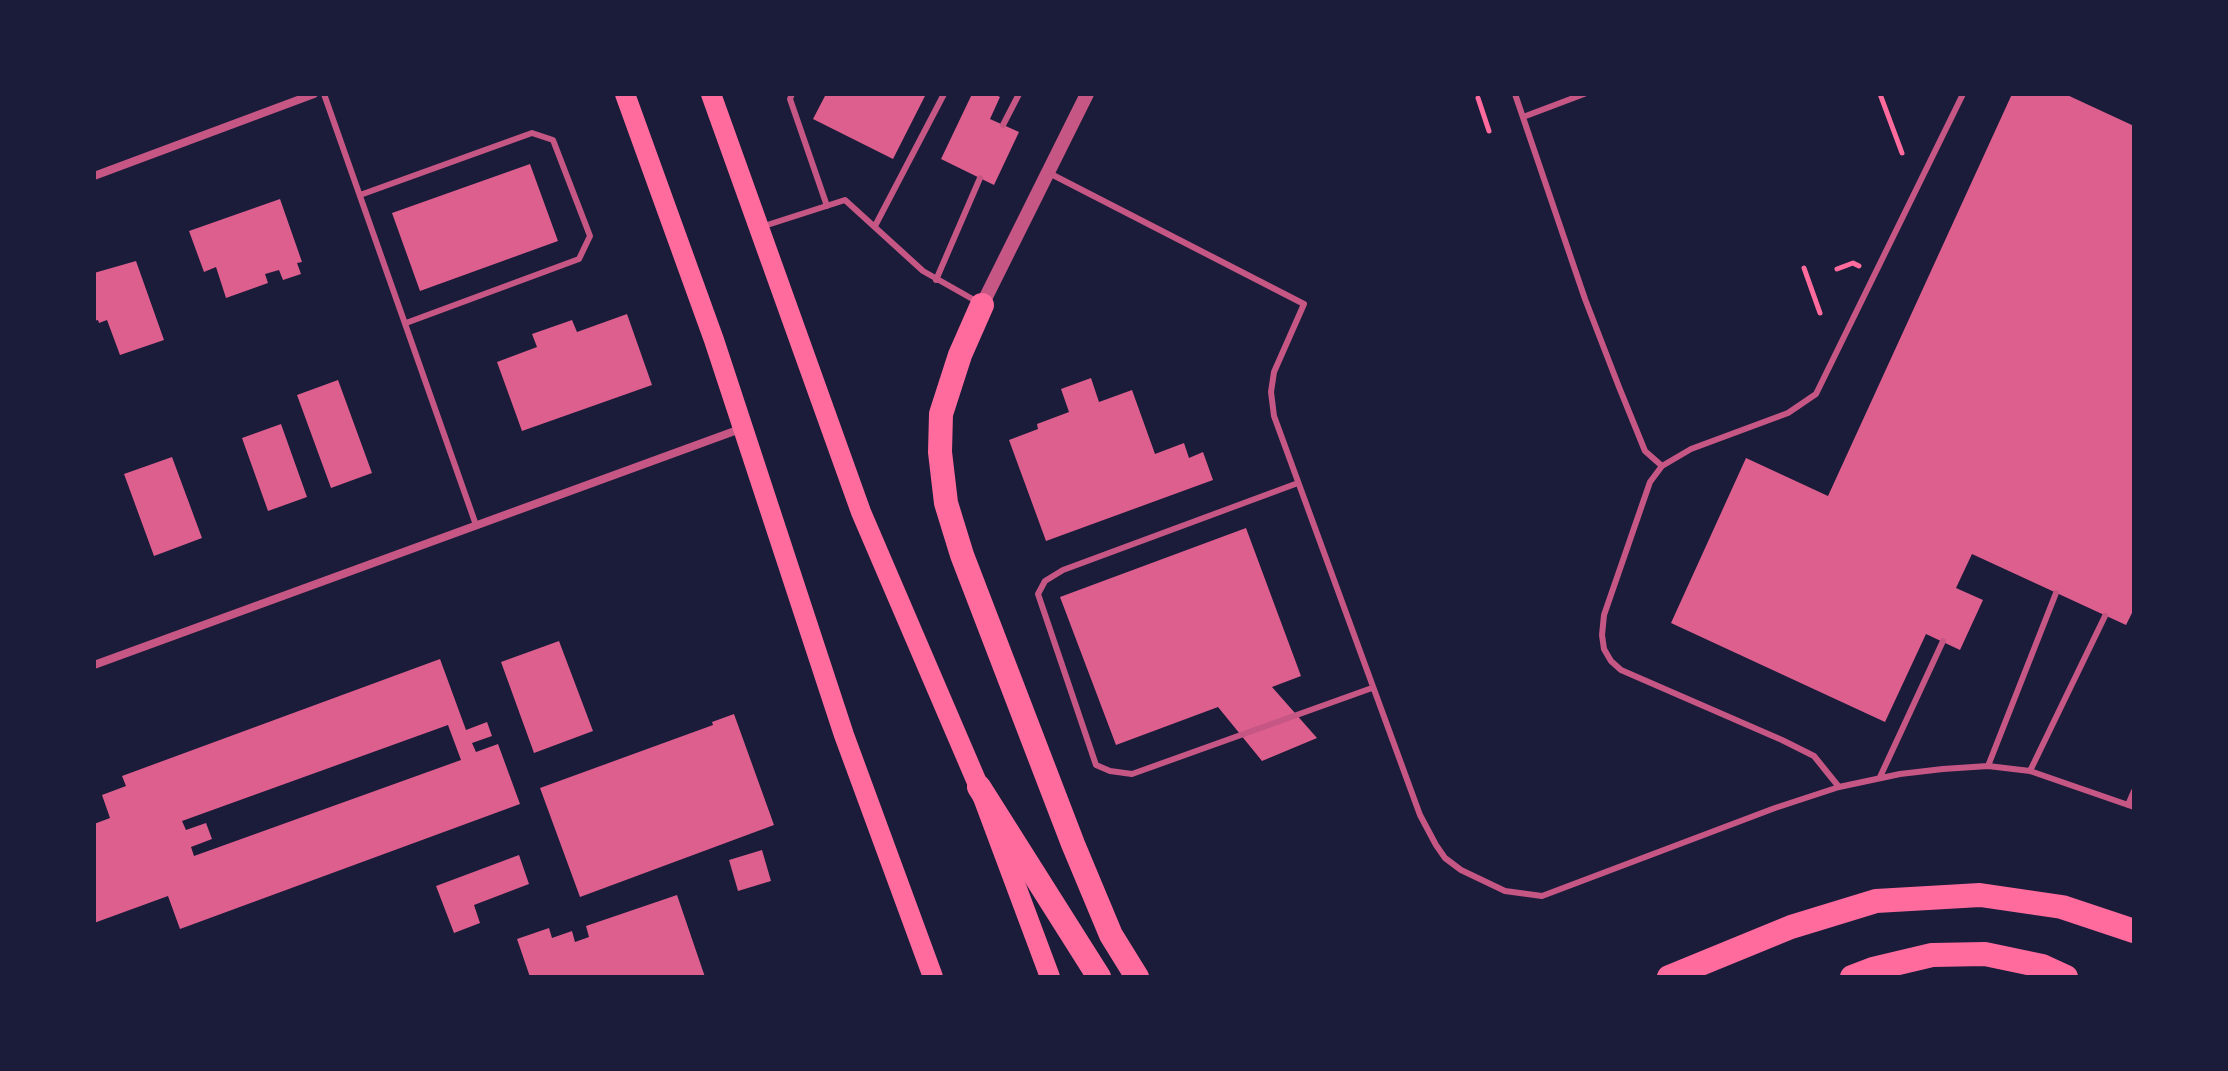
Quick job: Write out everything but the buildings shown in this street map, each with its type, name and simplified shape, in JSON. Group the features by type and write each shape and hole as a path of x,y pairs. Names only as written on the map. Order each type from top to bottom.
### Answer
{"highway":[{"path":"982,305 960,355 941,414 940,452 946,503 962,555 1073,844 1111,935 1137,977"},
{"path":"979,787 1099,977"},
{"path":"1669,977 1791,927 1876,901 1980,895 2062,907 2134,931"},
{"path":"1852,977 1932,955 1985,954 2042,966 2066,977"}],"main road":[{"path":"625,94 744,428 844,735 933,977"},
{"path":"711,94 861,512 979,787 1050,977"}],"street":[{"path":"94,176 314,94"},
{"path":"982,305 1087,94"},
{"path":"94,665 744,428"}],"lane":[{"path":"324,94 476,525"},
{"path":"792,94 790,99 827,206"},
{"path":"875,226 944,94"},
{"path":"1003,125 1019,94"},
{"path":"1515,94 1585,299 1619,387 1645,451 1662,466"},
{"path":"1523,117 1584,94"},
{"path":"1839,787 1814,756 1621,670 1604,649 1604,615 1650,482 1662,466 1691,449 1788,413 1816,394 1963,94"},
{"path":"360,195 532,133 553,140 590,236 579,259 406,323"},
{"path":"1049,173 1304,304 1274,372 1271,392 1274,416 1420,815 1440,852 1461,870 1487,885 1523,895 1542,896 1775,808 1880,777 1988,766 2030,771 2131,806 2134,791"},
{"path":"936,280 980,178"},
{"path":"760,228 845,200 936,280 982,305"},
{"path":"1298,483 1063,570 1045,581 1038,594 1096,765 1110,771 1132,774 1372,688"},
{"path":"1988,766 2056,593"},
{"path":"2030,771 2105,616"},
{"path":"1880,777 1943,641"}],"path":[{"path":"1880,94 1902,153"},
{"path":"1478,98 1489,131"},
{"path":"1837,269 1853,263 1860,266"},
{"path":"1804,268 1820,313"}]}
